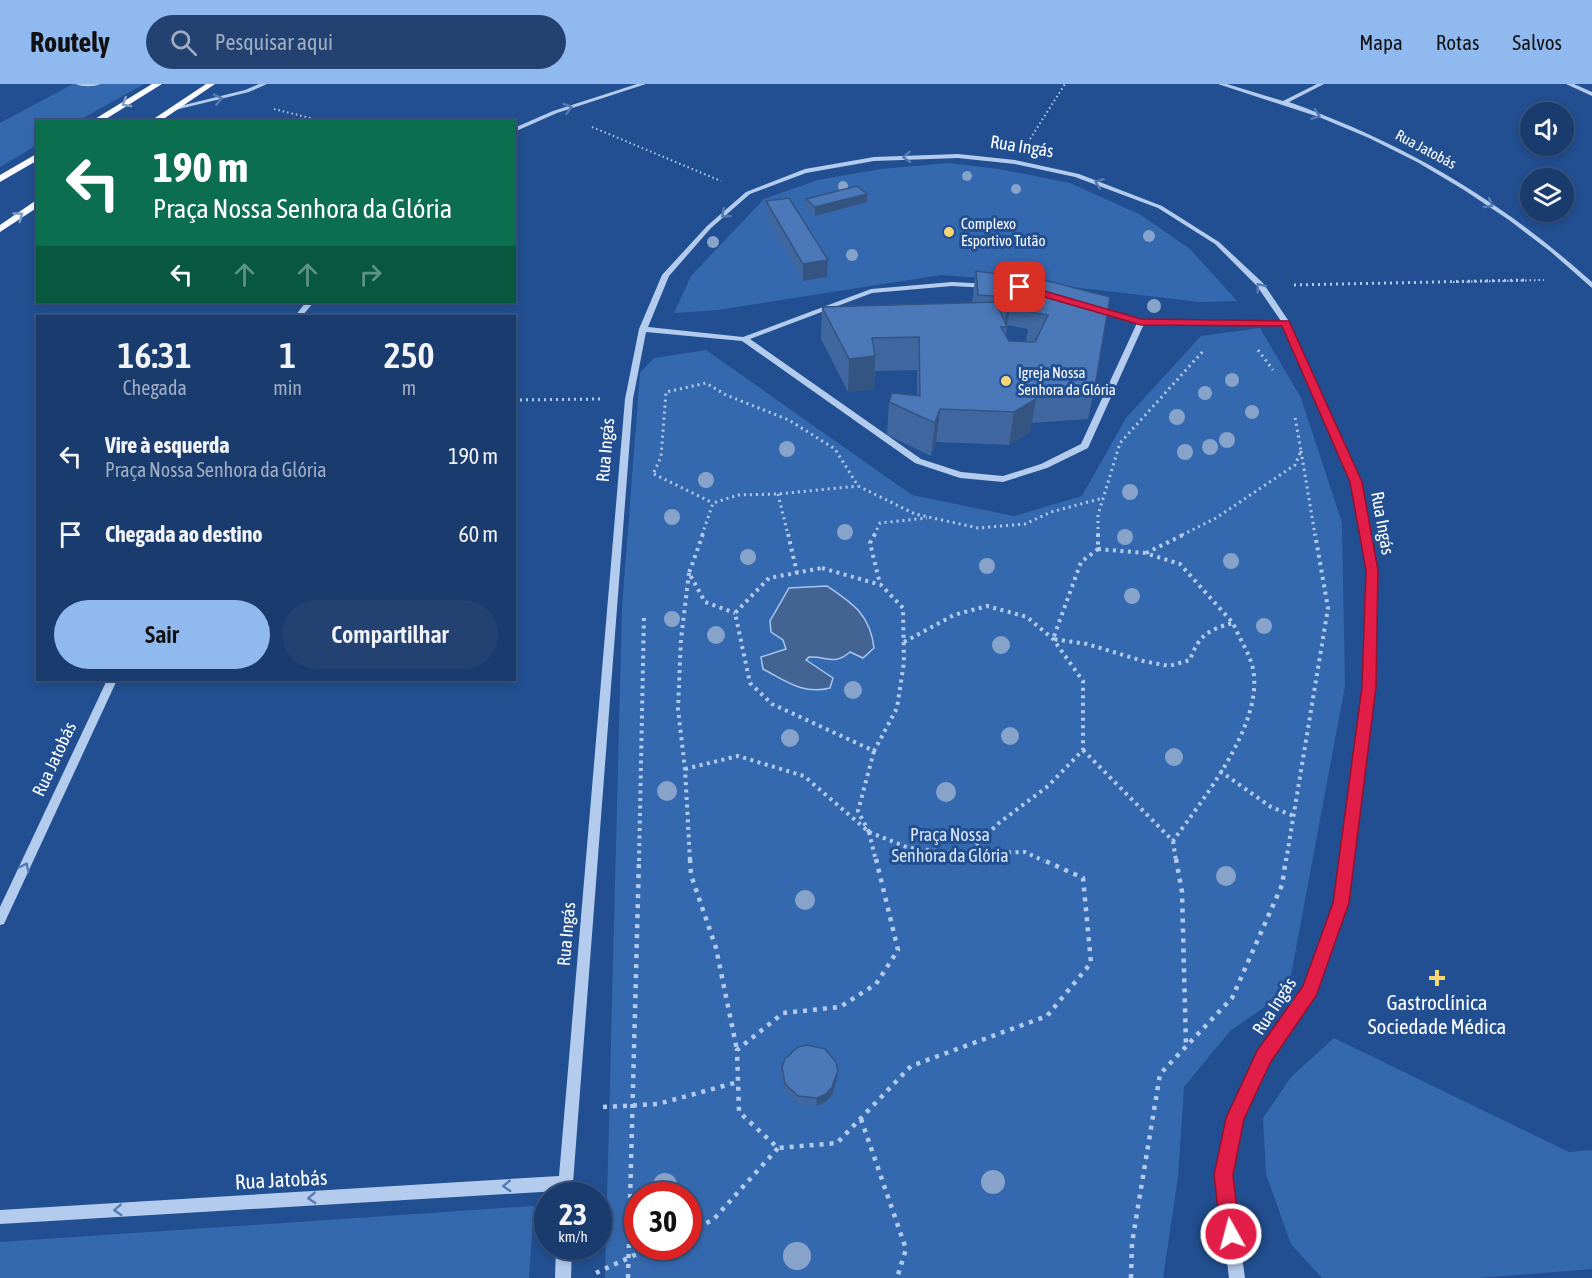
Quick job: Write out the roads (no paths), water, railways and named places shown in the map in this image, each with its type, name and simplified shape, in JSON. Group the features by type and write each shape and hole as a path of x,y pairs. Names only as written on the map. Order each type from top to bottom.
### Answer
{"main road":[{"path":"97,120 158,84"},
{"path":"156,120 211,84"},
{"path":"0,179 36,157"},
{"path":"0,229 36,203"}],"street":[{"path":"80,84 97,84"},
{"path":"171,109 247,91 264,84"},
{"path":"516,129 555,112 643,84"},
{"name":"Rua Jatobás","path":"1221,84 1345,125 1427,166 1513,218 1592,286"},
{"path":"1283,103 1321,84"},
{"path":"1569,84 1592,94"},
{"name":"Rua Ingás","path":"566,1182 629,399 643,330 666,275 709,227 748,193 805,171 874,159 958,156 1016,162 1077,175 1160,207 1217,243 1260,285 1286,323 1356,482 1372,570 1369,687 1341,903 1310,990 1263,1057 1235,1118 1224,1175 1237,1278"},
{"path":"643,330 744,339 871,291 952,284 997,286"},
{"path":"299,315 309,303"},
{"path":"1086,306 1141,322 1286,323"},
{"path":"744,339 918,460 960,475 1003,479 1044,466 1085,446 1141,322"},
{"name":"Rua Jatobás","path":"0,920 112,681"},
{"name":"Rua Jatobás","path":"0,1217 534,1191"},
{"path":"563,1278 564,1260"}],"place":[{"name":"Complexo Esportivo Tutão","path":"949,232"},
{"name":"Igreja Nossa Senhora da Glória","path":"1006,381"},
{"name":"Gastroclínica Sociedade Médica","path":"1437,978"}],"park label":[{"name":"Praça Nossa Senhora da Glória","path":"950,844"}]}
